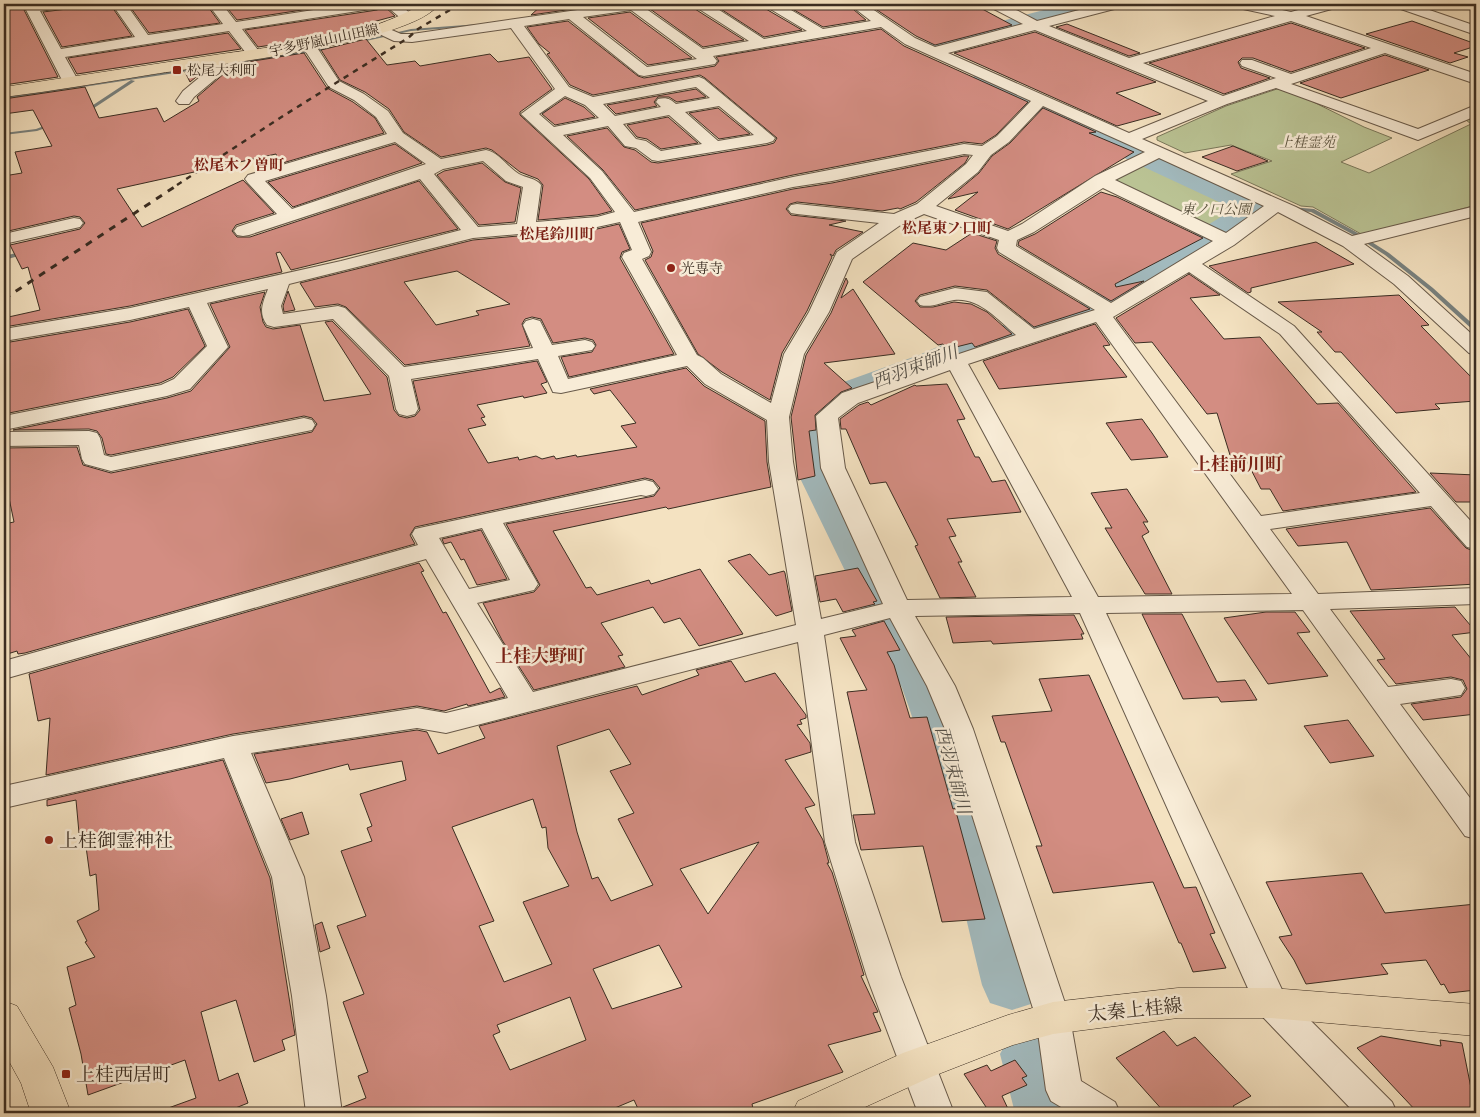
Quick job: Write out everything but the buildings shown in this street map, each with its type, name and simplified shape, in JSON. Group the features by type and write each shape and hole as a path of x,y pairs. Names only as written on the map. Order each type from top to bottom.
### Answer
{"main road":[{"name":"宇多野嵐山山田線","path":"4,92 254,54 311,50 380,29 408,18 432,4"},
{"name":"太秦上桂線","path":"812,1113 917,1065 1008,1031 1053,1018 1178,1002 1271,1003 1476,1020"},
{"path":"4,1017 38,1079 51,1113"}],"street":[{"path":"62,4 31,6 71,82"},
{"path":"119,4 144,40"},
{"path":"215,4 254,54"},
{"path":"56,54 233,26 310,8 376,4"},
{"path":"391,4 408,18"},
{"path":"380,29 399,38 412,38 515,24 636,4 710,61 644,72 572,15"},
{"path":"701,4 761,44"},
{"path":"772,4 820,33"},
{"path":"856,4 881,23 910,41 1037,104 1128,139 1152,155 1358,240 1401,280 1467,330 1476,349"},
{"path":"995,4 1030,22 1222,101"},
{"path":"933,52 1030,22 1117,4"},
{"path":"1239,4 1291,16 1476,79"},
{"path":"1128,62 1334,4"},
{"path":"1400,4 1476,31"},
{"path":"522,10 534,21"},
{"path":"701,54 881,23"},
{"path":"515,24 564,90 591,102 612,121 631,143 640,144 658,156 767,138 699,82 591,102"},
{"path":"1128,139 1222,101 1385,48"},
{"path":"311,50 334,84 358,97 382,114 397,136 431,169 474,233"},
{"path":"184,101 188,94 220,68 216,60"},
{"path":"1248,63 1285,82 1418,135 1476,110"},
{"path":"564,90 529,114 591,167 628,217 642,252 631,257 689,359"},
{"path":"651,91 715,147"},
{"path":"551,132 721,101"},
{"path":"936,1113 884,977 840,842 810,629 781,462 778,417 794,354 819,312 844,256 896,220 923,208 972,168 985,151 1003,139 1037,104"},
{"path":"288,216 254,179 397,136"},
{"path":"4,335 130,314 196,300 282,281 474,233 526,226 597,222 964,149 985,151"},
{"path":"243,231 431,169 486,155 512,177 532,185 526,226"},
{"path":"923,208 1009,237 1028,228 1101,180 1152,155"},
{"path":"1101,180 1220,237"},
{"path":"1102,1113 1064,1090 1053,1018 959,729 941,686 889,610 833,468 827,416 850,398 956,361 1025,333 1104,309 1190,264 1220,237 1277,205"},
{"path":"797,210 896,220"},
{"path":"1358,240 1476,211"},
{"path":"4,239 74,223"},
{"path":"1009,237 1006,248 1104,309 1254,524 1476,828"},
{"path":"1190,264 1287,330 1476,542"},
{"path":"282,281 271,306 274,322 338,312 399,374 406,409"},
{"path":"927,301 955,294 980,296 1025,333"},
{"path":"4,423 167,390 182,384 218,346 196,300"},
{"path":"534,325 561,387 689,359 696,362 713,379 778,417"},
{"path":"399,374 585,346"},
{"path":"956,361 1089,604 1271,1003 1379,1113"},
{"path":"4,439 89,438 93,459 111,464 304,425"},
{"path":"526,702 461,599 424,534 645,487 646,489"},
{"path":"1254,524 1437,498"},
{"path":"461,599 525,584 489,519"},
{"path":"4,670 433,549"},
{"path":"4,797 233,746 417,718 446,722 889,610 1089,604 1311,602 1476,596"},
{"path":"1381,697 1451,688"},
{"path":"233,746 288,877 309,996 324,1113"}],"green space":[{"name":"上桂霊苑","path":"1277,89 1287,89 1364,127 1392,138 1341,162 1369,173 1471,124 1466,120 1476,116 1476,205 1388,229 1361,234 1313,207 1301,206 1231,174 1272,161 1231,145 1185,153 1157,140 1157,137 1226,106"},
{"name":"東ノ口公園","path":"1153,162 1251,205 1252,209 1219,229 1215,229 1117,182 1114,178"}],"waterway":[{"path":"604,6 620,4"},
{"name":"西羽束師川","path":"942,44 1095,4"},
{"path":"1388,4 1403,8"},
{"path":"357,42 411,30 479,25"},
{"path":"4,98 331,48"},
{"path":"86,111 133,81"},
{"name":"西羽束師川","path":"984,82 1257,208 1089,313 973,345 932,363 841,396 819,412 814,425 819,474 927,688 939,719 976,847 1012,985"},
{"path":"514,122 555,108"},
{"path":"4,134 37,130 52,124"},
{"path":"1291,209 1312,210 1387,254 1431,289 1476,330"},
{"path":"4,258 24,253"},
{"name":"西羽束師川","path":"1032,1054 1048,1113"}],"railway":[{"path":"177,185 408,38 418,29 460,4"},
{"path":"4,299 179,184"}],"place":[{"name":"松尾大利町","path":"177,70"},
{"name":"光専寺","path":"671,268"},
{"name":"上桂御霊神社","path":"49,840"},
{"name":"上桂西居町","path":"66,1074"}],"district":[{"name":"松尾木ノ曽町","path":"239,165"},
{"name":"松尾東ノ口町","path":"947,228"},
{"name":"松尾鈴川町","path":"557,234"},
{"name":"上桂前川町","path":"1238,464"},
{"name":"上桂大野町","path":"540,656"}]}
